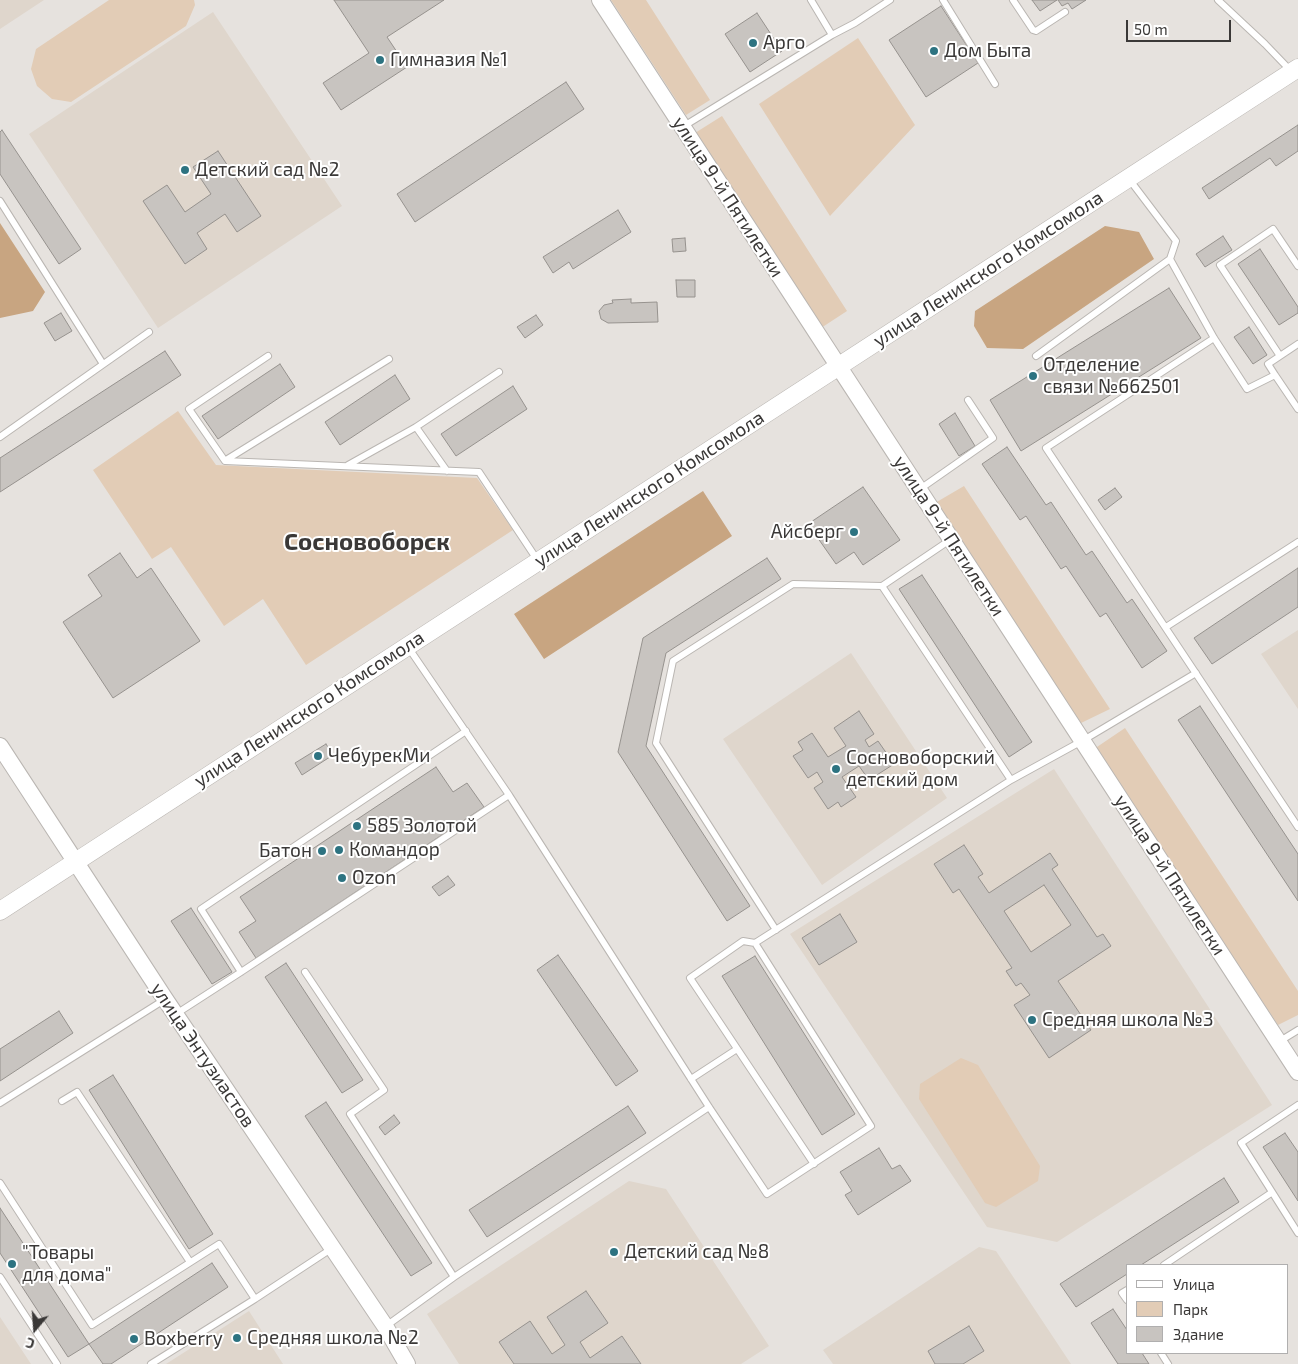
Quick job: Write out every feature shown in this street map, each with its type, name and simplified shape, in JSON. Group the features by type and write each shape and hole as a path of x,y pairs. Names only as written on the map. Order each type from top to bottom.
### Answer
{"main road":[{"name":"улица Ленинского Комсомола","path":"0,911 1295,70"}],"street":[{"name":"улица 9-й Пятилетки","path":"600,0 1298,1072"},
{"name":"улица Энтузиастов","path":"0,746 165,999 385,1326 407,1364"}],"lane":[{"path":"811,0 832,35"},
{"path":"682,127 890,0"},
{"path":"943,0 995,84"},
{"path":"1013,0 1033,30 1036,31 1065,12"},
{"path":"1218,0 1295,70"},
{"path":"1036,356 1170,259 1176,241 1128,178"},
{"path":"0,201 104,364"},
{"path":"1280,356 1220,265 1274,229 1298,266"},
{"path":"1170,259 1214,338 1248,389 1275,375"},
{"path":"0,437 149,332"},
{"path":"1214,338 1046,448 1298,827"},
{"path":"1298,344 1268,364 1298,409"},
{"path":"225,461 189,409 268,356"},
{"path":"225,461 389,360"},
{"path":"346,465 416,427 499,372"},
{"path":"919,490 993,438 968,400"},
{"path":"416,427 447,471"},
{"path":"225,461 479,472 538,561"},
{"path":"776,930 656,743 673,661 793,584 882,586 951,539"},
{"path":"1166,627 1298,542"},
{"path":"882,586 1011,780"},
{"path":"407,646 509,795 767,1194 871,1126 755,943"},
{"path":"814,1164 690,978 743,941 755,943 1011,780 1082,741 1196,673"},
{"path":"241,972 202,909 466,731"},
{"path":"175,1014 509,795"},
{"path":"306,972 384,1090 350,1114 454,1277"},
{"path":"0,1103 165,999"},
{"path":"1279,1042 1298,1030"},
{"path":"691,1079 737,1049"},
{"path":"62,1101 77,1092 190,1262"},
{"path":"1298,1105 1240,1143 1298,1233"},
{"path":"385,1326 454,1277 710,1107"},
{"path":"0,1184 92,1325 219,1244 255,1299"},
{"path":"1166,1264 1272,1193"},
{"path":"151,1364 332,1248"},
{"path":"0,1277 57,1364"}],"shaded area":[{"path":"0,0 44,0 0,29"},
{"name":"Детский сад №2","path":"213,12 342,206 158,328 29,134"},
{"path":"0,223 45,292 33,311 0,318"},
{"path":"1105,226 1139,232 1154,259 1023,349 987,348 974,326 975,311"},
{"path":"703,491 732,536 544,659 514,614"},
{"path":"1298,630 1298,709 1261,654"},
{"name":"Сосновоборский детский дом","path":"851,653 947,798 822,885 723,739"},
{"name":"Средняя школа №3","path":"1054,769 1272,1105 1057,1242 987,1227 790,934"},
{"name":"Детский сад №8","path":"629,1181 666,1189 769,1346 741,1364 459,1364 427,1314"},
{"path":"979,1247 996,1251 1071,1364 833,1364 823,1350"},
{"name":"Средняя школа №2","path":"249,1311 283,1364 166,1364"},
{"path":"0,1317 31,1364 0,1364"}],"green space":[{"path":"109,0 194,0 195,5 186,26 71,102 52,99 37,86 31,69 36,49"},
{"path":"611,0 646,0 710,100 686,115"},
{"path":"858,38 915,125 830,216 759,104"},
{"path":"722,116 847,311 821,328 695,133"},
{"path":"178,411 216,465 477,478 513,530 306,665 263,599 224,626 171,547 152,559 93,470"},
{"path":"964,486 1110,709 1081,723 935,503"},
{"path":"1125,728 1298,991 1298,1015 1278,1025 1094,749"},
{"path":"961,1058 978,1065 1040,1166 1038,1181 996,1207 985,1203 919,1099 920,1084"}],"building":[{"name":"Гимназия №1","path":"334,0 444,0 387,37 407,67 341,110 323,83 369,53"},
{"path":"1032,0 1057,0 1040,11"},
{"path":"1058,0 1086,0 1072,9 1068,3 1062,6"},
{"name":"Дом Быта","path":"941,6 978,63 926,97 889,40"},
{"name":"Арго","path":"757,13 782,51 750,72 725,34"},
{"path":"566,82 584,109 415,222 397,194"},
{"path":"1298,125 1298,151 1276,166 1270,158 1209,199 1202,188"},
{"path":"2,130 81,249 59,264 0,174 0,132"},
{"path":"218,151 261,216 237,232 225,214 197,233 207,249 185,264 143,201 167,185 185,212 211,194 193,167"},
{"path":"618,210 631,232 573,269 569,262 553,273 543,257"},
{"path":"1223,236 1232,250 1205,267 1196,254"},
{"path":"685,238 686,251 673,252 672,239"},
{"path":"1260,249 1298,307 1298,313 1279,325 1238,264"},
{"path":"676,280 695,280 695,297 677,297"},
{"path":"1169,288 1201,338 1021,451 990,400"},
{"path":"631,299 631,303 657,302 658,322 608,323 601,319 599,311 604,305 613,303 612,300"},
{"path":"61,313 72,331 55,341 44,323"},
{"path":"536,315 543,325 525,338 517,327"},
{"path":"1249,327 1267,355 1253,364 1234,337"},
{"path":"165,351 181,375 0,492 0,458"},
{"path":"280,364 295,387 218,439 202,416"},
{"path":"395,375 410,399 340,445 325,422"},
{"path":"513,386 527,409 456,456 441,434"},
{"path":"955,413 975,446 959,456 939,424"},
{"path":"1007,447 1046,505 1051,502 1086,555 1092,551 1127,603 1132,599 1167,651 1142,668 1106,613 1100,617 1066,566 1061,569 1026,516 1020,520 982,464"},
{"name":"Айсберг","path":"863,487 900,540 863,565 854,552 836,564 808,524"},
{"path":"1115,488 1122,497 1105,510 1098,500"},
{"path":"120,553 137,578 151,568 200,641 113,698 63,622 102,596 88,575"},
{"path":"767,558 781,579 666,653 646,746 750,906 727,921 618,752 643,638"},
{"path":"1298,568 1298,607 1212,664 1194,638"},
{"path":"922,575 1032,742 1009,757 899,589"},
{"path":"1200,706 1298,854 1298,901 1178,720"},
{"name":"Сосновоборский детский дом","path":"859,711 874,734 865,740 869,747 878,741 894,764 869,780 859,766 842,777 856,797 841,807 838,802 828,809 814,788 823,782 817,772 808,778 793,756 803,750 798,742 812,733 828,757 846,746 834,728"},
{"path":"326,744 333,755 302,775 295,763"},
{"path":"436,767 453,792 467,783 484,807 256,958 239,932 256,921 240,897"},
{"path":"964,845 983,874 978,877 989,893 1050,853 1058,865 1052,869 1097,937 1103,934 1111,946 1058,981 1091,1030 1049,1058 1014,1005 1030,995 1021,983 1016,986 1006,971 1012,968 959,889 953,893 934,864","holes":["1044,885 1071,925 1031,952 1004,911"]},
{"path":"448,876 455,885 439,896 432,887"},
{"path":"191,908 232,972 212,984 171,921"},
{"path":"840,914 857,942 819,965 802,938"},
{"path":"558,955 638,1071 616,1086 537,970"},
{"path":"755,956 855,1114 822,1135 722,976"},
{"path":"286,963 363,1080 342,1093 265,977"},
{"path":"59,1011 73,1033 0,1081 0,1049"},
{"path":"113,1075 213,1234 189,1249 89,1090"},
{"path":"326,1102 432,1263 411,1276 305,1116"},
{"path":"628,1106 646,1133 487,1237 469,1210"},
{"path":"394,1115 400,1123 385,1135 379,1127"},
{"path":"1285,1133 1298,1152 1298,1201 1263,1147"},
{"path":"879,1148 892,1169 900,1165 911,1181 858,1215 845,1195 852,1191 840,1172"},
{"path":"1224,1178 1239,1202 1143,1264 1126,1264 1126,1275 1076,1307 1060,1284"},
{"path":"0,1208 89,1344 68,1357 0,1253"},
{"path":"212,1263 228,1287 111,1364 103,1364 89,1344"},
{"path":"586,1291 608,1323 580,1342 590,1358 622,1336 641,1364 514,1364 499,1342 530,1321 552,1354 565,1345 547,1317"},
{"path":"1113,1309 1126,1328 1126,1354 1143,1354 1149,1364 1118,1364 1091,1323"},
{"path":"969,1326 984,1351 963,1364 935,1364 928,1351"}],"place":[{"name":"Арго","path":"753,43"},
{"name":"Дом Быта","path":"934,51"},
{"name":"Гимназия №1","path":"380,60"},
{"name":"Детский сад №2","path":"185,170"},
{"name":"Отделение связи №662501","path":"1033,376"},
{"name":"Айсберг","path":"854,532"},
{"name":"ЧебурекМи","path":"318,756"},
{"name":"Сосновоборский детский дом","path":"836,769"},
{"name":"585 Золотой","path":"357,826"},
{"name":"Командор","path":"339,850"},
{"name":"Батон","path":"322,851"},
{"name":"Ozon","path":"342,878"},
{"name":"Средняя школа №3","path":"1032,1020"},
{"name":"Детский сад №8","path":"614,1252"},
{"name":"\"Товары для дома\"","path":"12,1264"},
{"name":"Средняя школа №2","path":"237,1338"},
{"name":"Boxberry","path":"134,1339"}],"district":[{"name":"Сосновоборск","path":"367,542"}]}
